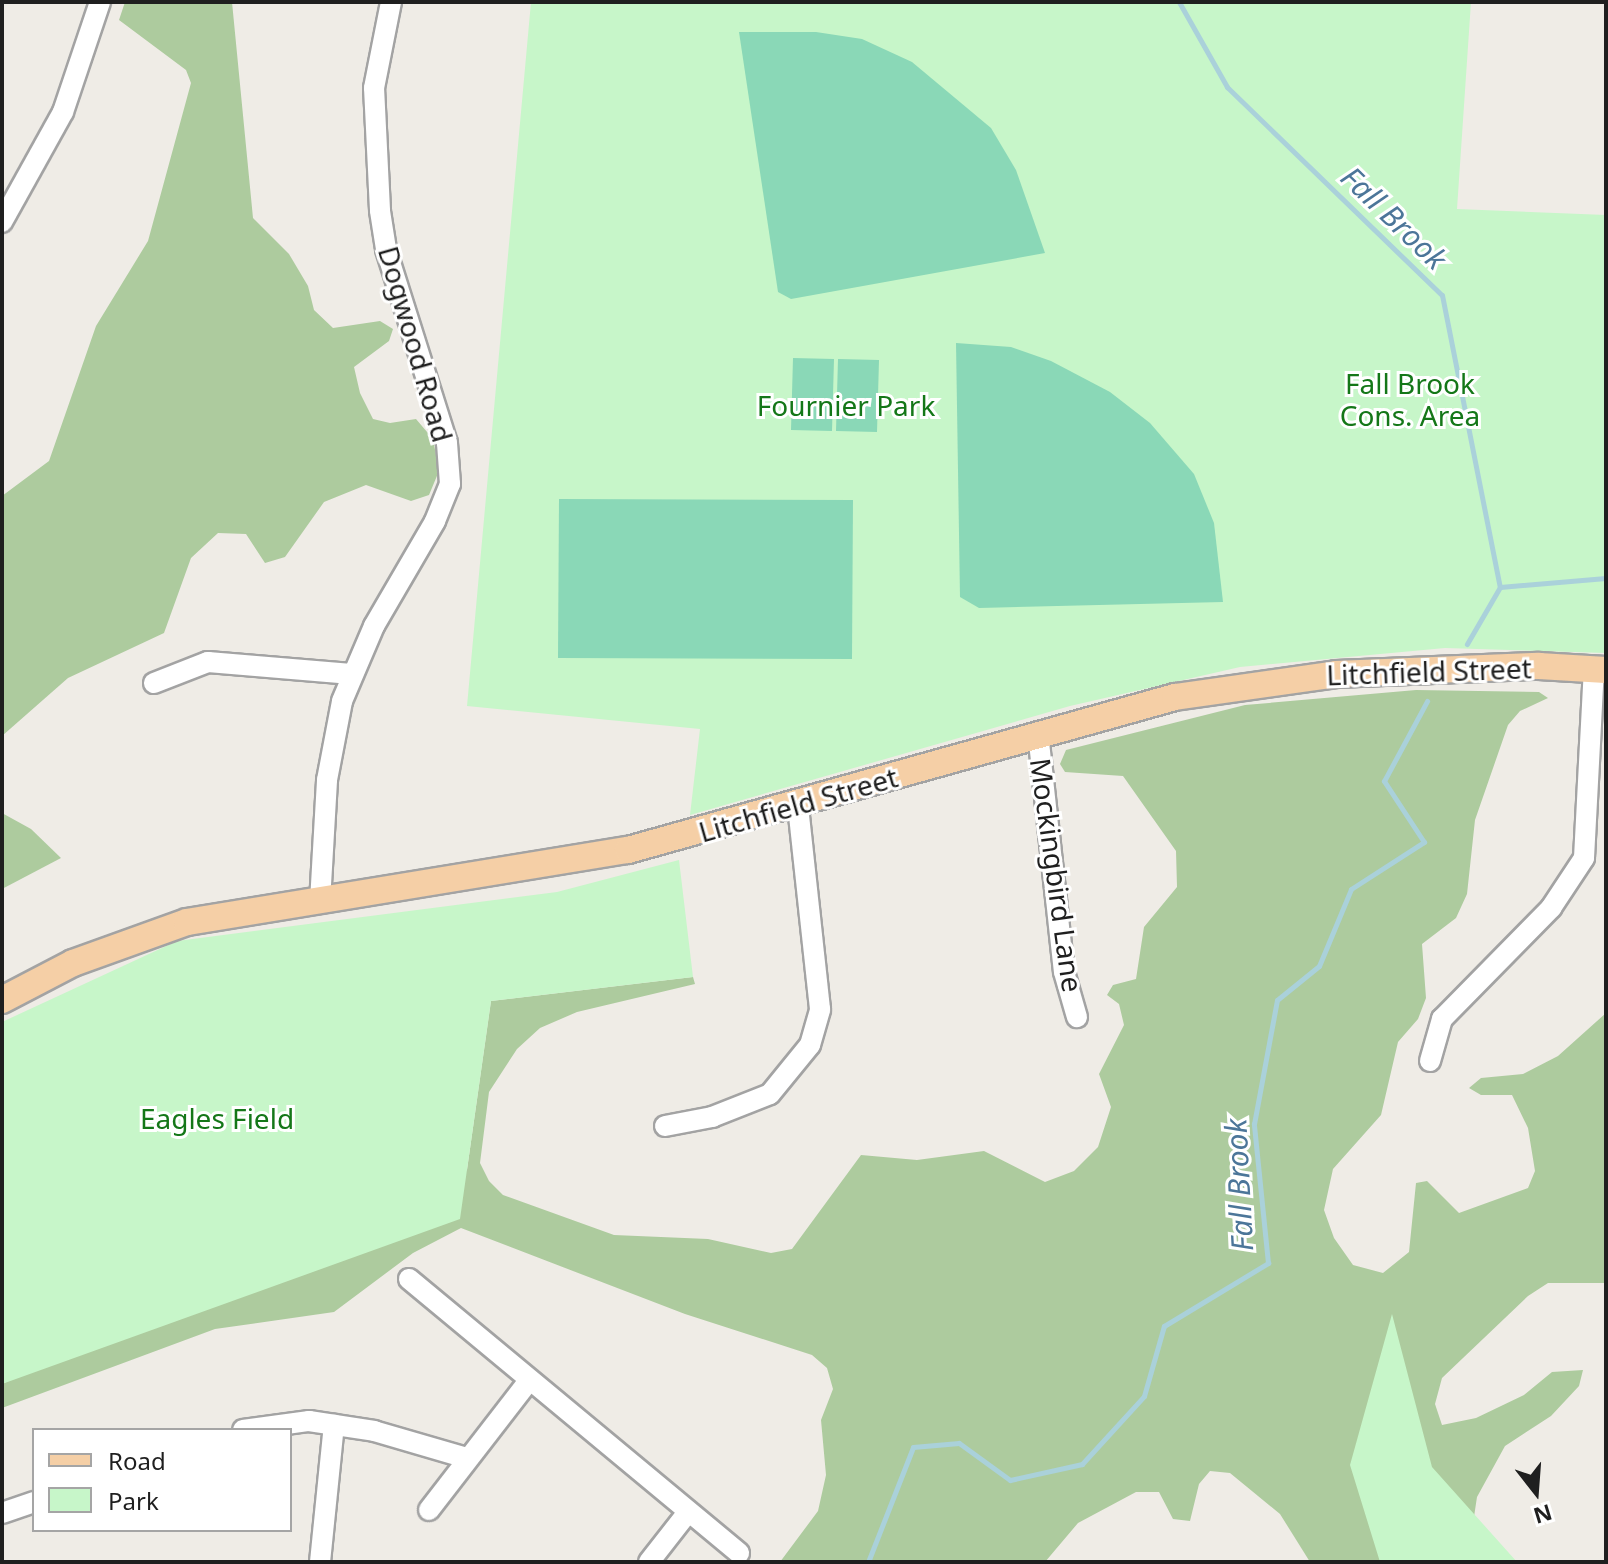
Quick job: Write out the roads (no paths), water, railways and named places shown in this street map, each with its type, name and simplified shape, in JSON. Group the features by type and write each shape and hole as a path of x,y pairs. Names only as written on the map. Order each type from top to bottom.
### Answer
{"main road":[{"name":"Litchfield Street","path":"2,1000 73,963 149,934 227,914 320,902 628,850 798,805 1038,733 1175,697 1296,678 1458,668 1600,669"}],"street":[{"path":"3,219 63,112 100,2"},
{"name":"Dogwood Road","path":"320,902 332,740 352,674 435,521 450,484 447,443 386,249 380,210 374,88 391,2"},
{"path":"154,683 208,662 352,674"},
{"path":"1430,1061 1442,1019 1551,908 1584,858 1600,669"},
{"name":"Mockingbird Lane","path":"1038,733 1064,972 1077,1017"},
{"path":"665,1126 726,1112 770,1094 810,1045 820,1009 798,805"},
{"path":"409,1279 528,1382 739,1553"},
{"path":"429,1510 528,1382"},
{"path":"254,1428 291,1421 334,1425 467,1458"},
{"path":"320,1562 334,1425"},
{"path":"2,1513 32,1503"},
{"path":"649,1562 688,1512"}],"waterway":[{"name":"Fall Brook","path":"1179,2 1227,87 1442,295 1500,587 1467,644"},
{"path":"1500,587 1606,578"},
{"name":"Fall Brook","path":"868,1562 913,1447 959,1443 1010,1480 1082,1464 1144,1396 1164,1326 1268,1263 1254,1124 1277,1000 1319,966 1351,889 1424,842 1384,781 1427,701"}],"park label":[{"name":"Fall Brook Cons. Area","path":"1410,399"},
{"name":"Fournier Park","path":"846,405"},
{"name":"Eagles Field","path":"217,1118"}]}
